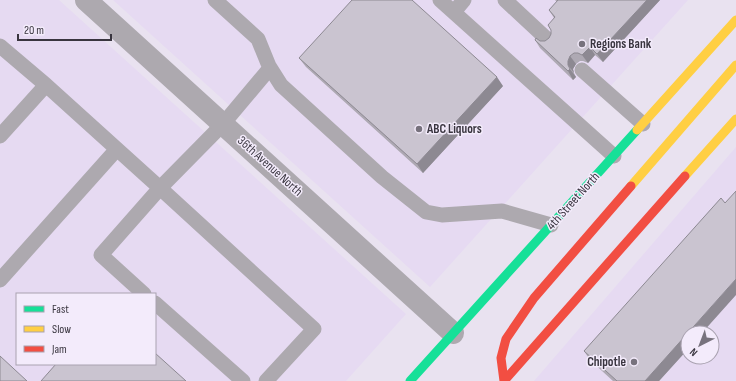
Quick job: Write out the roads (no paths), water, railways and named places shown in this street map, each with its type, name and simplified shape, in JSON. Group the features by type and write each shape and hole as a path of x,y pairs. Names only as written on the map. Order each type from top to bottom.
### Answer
{"main road":[{"name":"4th Street North","path":"410,381 736,20"},
{"path":"504,381 501,358 506,339 534,298 736,65"},
{"path":"504,381 736,119"}],"street":[{"name":"36th Avenue North","path":"86,0 453,333"}],"lane":[{"path":"215,0 258,39 270,68 281,85 382,177 426,212 442,215 502,211 551,225"},
{"path":"440,0 614,156"},
{"path":"454,12 464,0"},
{"path":"505,0 548,40"},
{"path":"0,46 46,85 314,329 266,381"},
{"path":"143,293 101,255 160,188 223,124 270,68"},
{"path":"582,70 643,124"},
{"path":"0,136 46,85"},
{"path":"0,280 117,149"},
{"path":"156,304 243,381"}],"place":[{"name":"Regions Bank","path":"582,44"},
{"name":"ABC Liquors","path":"419,129"},
{"name":"Chipotle","path":"634,362"}]}
